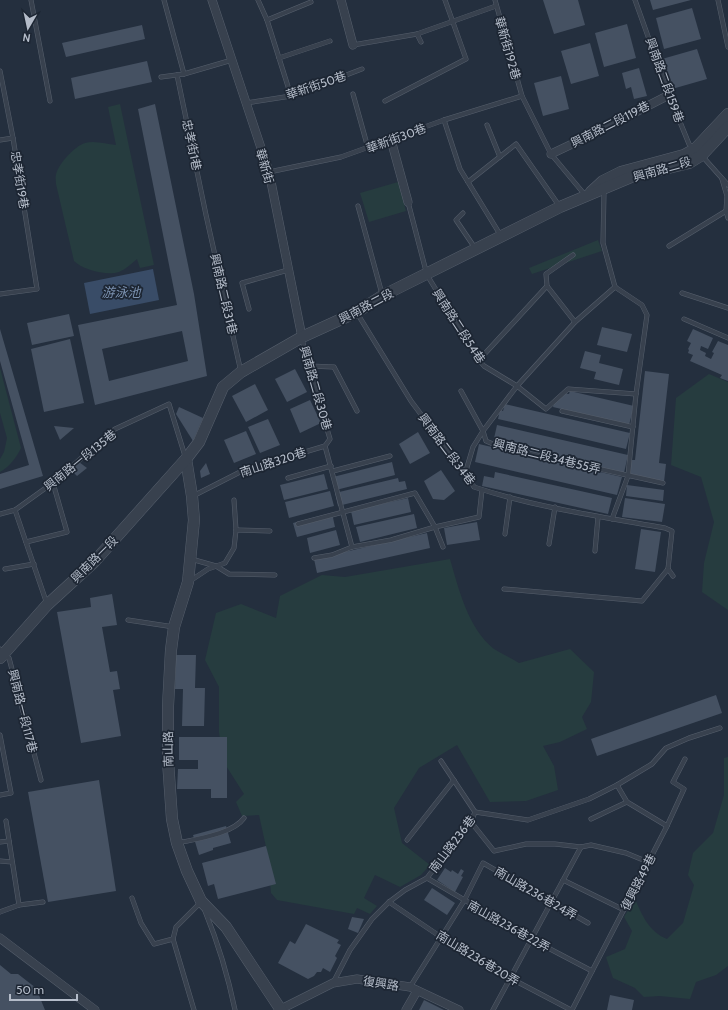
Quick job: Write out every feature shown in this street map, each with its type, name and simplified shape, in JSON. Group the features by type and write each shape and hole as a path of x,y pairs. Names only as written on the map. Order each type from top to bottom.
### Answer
{"street":[{"name":"華新街","path":"212,0 268,172 302,337"},
{"path":"341,0 353,45"},
{"name":"興南路二段119巷","path":"551,154 669,95"},
{"name":"興南路二段","path":"186,459 199,442 223,387 241,372 302,337 357,312 382,296 427,275 560,207 604,190 636,175 689,163 728,114"},
{"name":"興南路二段","path":"586,196 603,181 621,172 698,152 728,127"},
{"path":"391,140 408,202"},
{"name":"南山路","path":"186,459 194,520 188,582 174,627 171,650 168,706 168,761 172,820 177,844 187,871 201,901 226,927 280,1010"},
{"name":"興南路一段","path":"0,654 48,604 94,562 186,459"},
{"path":"0,938 95,1010"},
{"name":"復興路","path":"280,1010 333,983 357,979 414,989 459,1010"},
{"path":"406,1010 414,989"}],"lane":[{"path":"31,0 50,101"},
{"path":"164,0 184,74"},
{"path":"258,0 267,20 291,96"},
{"path":"386,101 466,59 446,0"},
{"name":"華新街192巷","path":"494,0 522,96 551,154 586,196"},
{"name":"興南路二段159巷","path":"635,0 669,95 689,144 728,185"},
{"path":"718,0 728,47"},
{"path":"267,20 311,2"},
{"path":"353,45 417,34 496,6"},
{"path":"417,34 421,42"},
{"path":"279,58 330,41"},
{"path":"161,77 184,74 232,60"},
{"name":"華新街50巷","path":"246,104 291,96 362,69"},
{"name":"忠孝街19巷","path":"0,71 13,138 37,289 0,294"},
{"name":"忠孝街1巷","path":"177,75 206,215"},
{"path":"353,94 368,148"},
{"name":"華新街30巷","path":"268,172 341,157 444,120 522,96"},
{"path":"444,120 460,169 502,237"},
{"path":"487,124 500,157"},
{"path":"0,140 13,138"},
{"path":"468,182 516,144 560,207"},
{"path":"722,178 727,196 726,211 728,218"},
{"path":"604,190 603,243 615,287 642,305 647,315 636,394 628,476 612,519"},
{"name":"興南路二段54巷","path":"408,202 427,275 484,366 517,386 546,409 568,389 636,394"},
{"path":"358,206 382,296"},
{"path":"669,246 726,211"},
{"path":"463,213 456,220 476,250"},
{"name":"興南路二段31巷","path":"206,215 241,372"},
{"path":"573,254 546,274 547,286 575,322"},
{"path":"249,309 242,283 288,270"},
{"path":"479,360 547,286"},
{"path":"465,474 473,447 483,431 517,386 575,322 615,287"},
{"path":"682,293 728,308"},
{"name":"興南路二段34巷","path":"357,312 411,401 474,487 555,508 665,528 672,531 668,569"},
{"path":"684,318 728,338"},
{"name":"興南路二段30巷","path":"302,337 330,439 325,446"},
{"path":"309,366 334,367 356,411"},
{"name":"興南路二段34巷55弄","path":"461,391 483,431 486,441 500,447 663,483"},
{"name":"興南路一段135巷","path":"0,514 15,510 53,483 116,429 169,404 186,459"},
{"path":"562,412 633,427"},
{"path":"325,446 352,547"},
{"name":"南山路320巷","path":"192,496 244,470 325,446"},
{"path":"288,478 390,456"},
{"path":"26,542 67,532 53,483"},
{"path":"314,558 332,555 352,547 391,540 479,517 482,490"},
{"path":"298,524 415,493 436,527 442,547"},
{"path":"505,534 510,497"},
{"path":"188,582 208,569 225,563 234,548 236,530 234,500"},
{"path":"549,544 555,508"},
{"path":"15,510 48,604"},
{"path":"595,551 598,517"},
{"path":"236,530 270,531"},
{"path":"190,559 216,566 229,574 275,575"},
{"path":"5,569 34,564"},
{"path":"504,589 642,601 668,569 673,576"},
{"path":"128,620 174,627"},
{"name":"興南路一段117巷","path":"0,654 10,658 41,780"},
{"name":"南山路236巷","path":"333,983 350,950 361,933 389,902 404,890 427,878 471,822 475,812 528,820 589,799 617,785 652,764 666,748 720,728"},
{"path":"0,735 11,793 0,794"},
{"name":"復興路49巷","path":"572,1010 667,826 684,789 673,782 685,759"},
{"path":"441,761 475,812"},
{"path":"407,840 454,780"},
{"path":"617,785 626,802 667,826"},
{"path":"591,819 626,802"},
{"path":"177,844 221,832 240,824 244,818"},
{"path":"6,821 19,905"},
{"path":"471,822 494,851 526,844 555,844 581,847 591,845 626,853 648,862"},
{"path":"0,842 9,841"},
{"path":"493,1010 581,847"},
{"path":"0,861 12,862"},
{"name":"南山路236巷24弄","path":"464,900 483,863 588,923"},
{"name":"南山路236巷22弄","path":"427,878 531,939 592,971"},
{"path":"563,880 624,910"},
{"path":"132,898 141,923 154,944 173,939"},
{"path":"414,989 464,900"},
{"path":"194,1010 173,939 176,927 201,901 217,943 235,1010"},
{"path":"0,912 19,905 42,902"},
{"name":"南山路236巷20弄","path":"389,902 442,937 510,978 572,1010"}],"green space":[{"path":"120,104 154,265 140,268 137,259 122,271 102,273 83,267 74,261 56,184 56,177 57,171 63,161 81,145 85,143 100,142 116,145 108,107"},
{"path":"398,182 406,211 369,222 360,193"},
{"path":"598,240 602,251 532,274 529,268"},
{"path":"0,368 21,448 12,462 0,472 0,459 4,452 7,438 0,413"},
{"path":"709,374 728,382 728,610 702,592 704,563 714,522 701,477 671,465 676,398"},
{"path":"450,559 461,596 471,619 477,630 494,649 519,663 570,649 594,672 591,702 582,717 587,729 560,742 543,746 554,766 558,790 526,801 490,802 457,745 419,768 394,808 402,843 430,865 421,875 400,887 375,875 364,898 377,906 370,914 357,908 354,914 277,900 271,893 268,856 259,815 242,816 236,802 244,794 223,761 219,732 219,687 205,660 216,613 241,604 276,618 280,596 322,575 345,577"},
{"path":"728,757 728,966 716,975 696,982 690,999 660,996 644,997 635,988 613,978 606,957 625,949 632,931 624,917 635,899 640,911 655,932 667,939 683,923 694,885 688,875 693,853 713,833 724,795 724,758"}],"water":[{"name":"游泳池","path":"153,269 159,300 90,314 84,283"}],"building":[{"path":"543,0 578,0 585,25 554,34"},
{"path":"650,0 691,0 653,10"},
{"path":"692,8 701,39 664,49 656,18"},
{"path":"627,24 636,58 604,67 595,33"},
{"path":"142,25 145,39 66,57 62,43"},
{"path":"590,43 599,76 571,84 561,51"},
{"path":"697,49 707,79 672,89 662,59"},
{"path":"147,61 152,82 75,99 71,78"},
{"path":"639,68 647,96 634,99 631,87 626,89 622,73"},
{"path":"561,76 569,109 543,116 534,83"},
{"path":"155,104 194,294 207,376 95,405 78,325 177,305 138,109","holes":["182,331 188,361 109,381 102,349"]},
{"path":"69,314 74,336 32,345 27,323"},
{"path":"602,327 632,334 627,352 597,345"},
{"path":"0,329 43,476 0,489 0,474 29,465 0,361"},
{"path":"693,329 713,338 708,349 701,346 700,350 706,353 705,356 711,359 714,353 712,352 718,341 728,345 728,381 720,378 722,375 690,361 693,355 688,353 691,343 687,341"},
{"path":"70,339 84,403 44,412 31,349"},
{"path":"585,351 601,355 599,363 623,369 619,385 594,379 596,372 580,368"},
{"path":"295,369 307,392 287,402 275,379"},
{"path":"645,371 669,374 659,463 666,464 664,482 628,478 631,460 635,460"},
{"path":"255,384 268,410 246,422 232,396"},
{"path":"570,391 634,406 629,425 553,407 555,400 563,393 569,394"},
{"path":"310,400 321,423 300,433 290,409"},
{"path":"505,404 630,433 626,449 498,419 500,410 503,411"},
{"path":"179,407 203,418 193,441 176,414"},
{"path":"268,419 280,445 260,453 248,427"},
{"path":"497,425 628,455 624,473 493,443"},
{"path":"54,426 74,428 60,440"},
{"path":"246,431 256,454 234,463 224,440"},
{"path":"418,432 430,453 410,464 399,444"},
{"path":"479,444 622,477 617,495 475,462"},
{"path":"79,462 87,468 77,476 71,470"},
{"path":"392,462 395,475 336,490 333,477"},
{"path":"206,463 210,474 201,478 200,471"},
{"path":"441,470 455,491 444,500 433,499 424,481"},
{"path":"495,472 612,498 608,514 482,486 484,476 494,478"},
{"path":"324,474 328,489 284,500 280,485"},
{"path":"398,478 399,482 405,481 407,489 338,506 335,493"},
{"path":"627,485 664,490 663,501 626,496"},
{"path":"330,491 334,506 289,518 285,502"},
{"path":"408,498 411,512 354,525 351,511"},
{"path":"625,498 665,504 662,522 622,517"},
{"path":"332,513 335,527 297,537 293,523"},
{"path":"414,514 417,528 360,542 356,527"},
{"path":"477,522 480,540 447,545 444,528"},
{"path":"641,529 661,532 655,572 635,569"},
{"path":"336,530 340,545 310,553 307,538"},
{"path":"427,533 430,548 317,573 314,559"},
{"path":"112,594 117,625 102,627 110,672 117,671 120,689 113,690 121,736 81,743 57,612 91,607 90,598"},
{"path":"176,655 196,655 195,688 205,688 204,726 182,726 183,689 175,689"},
{"path":"716,695 722,713 597,756 591,739"},
{"path":"179,737 227,737 227,798 211,798 211,789 177,789 178,769 198,769 198,760 179,760"},
{"path":"99,780 116,891 48,902 28,792"},
{"path":"226,826 231,843 213,848 213,850 199,855 193,835"},
{"path":"266,846 276,884 218,899 214,884 208,886 202,863"},
{"path":"445,868 458,874 461,869 464,871 461,876 463,877 455,892 437,880"},
{"path":"432,888 455,903 447,915 424,900"},
{"path":"352,917 364,919 358,933 348,929"},
{"path":"306,924 339,940 337,943 341,945 335,956 337,958 330,972 323,968 321,972 317,972 314,976 308,979 278,963 290,941 295,944"},
{"path":"0,965 11,974 18,974 36,988 45,1010 0,1010"},
{"path":"610,995 634,1000 632,1010 607,1010"},
{"path":"424,1000 444,1010 419,1010"}]}
